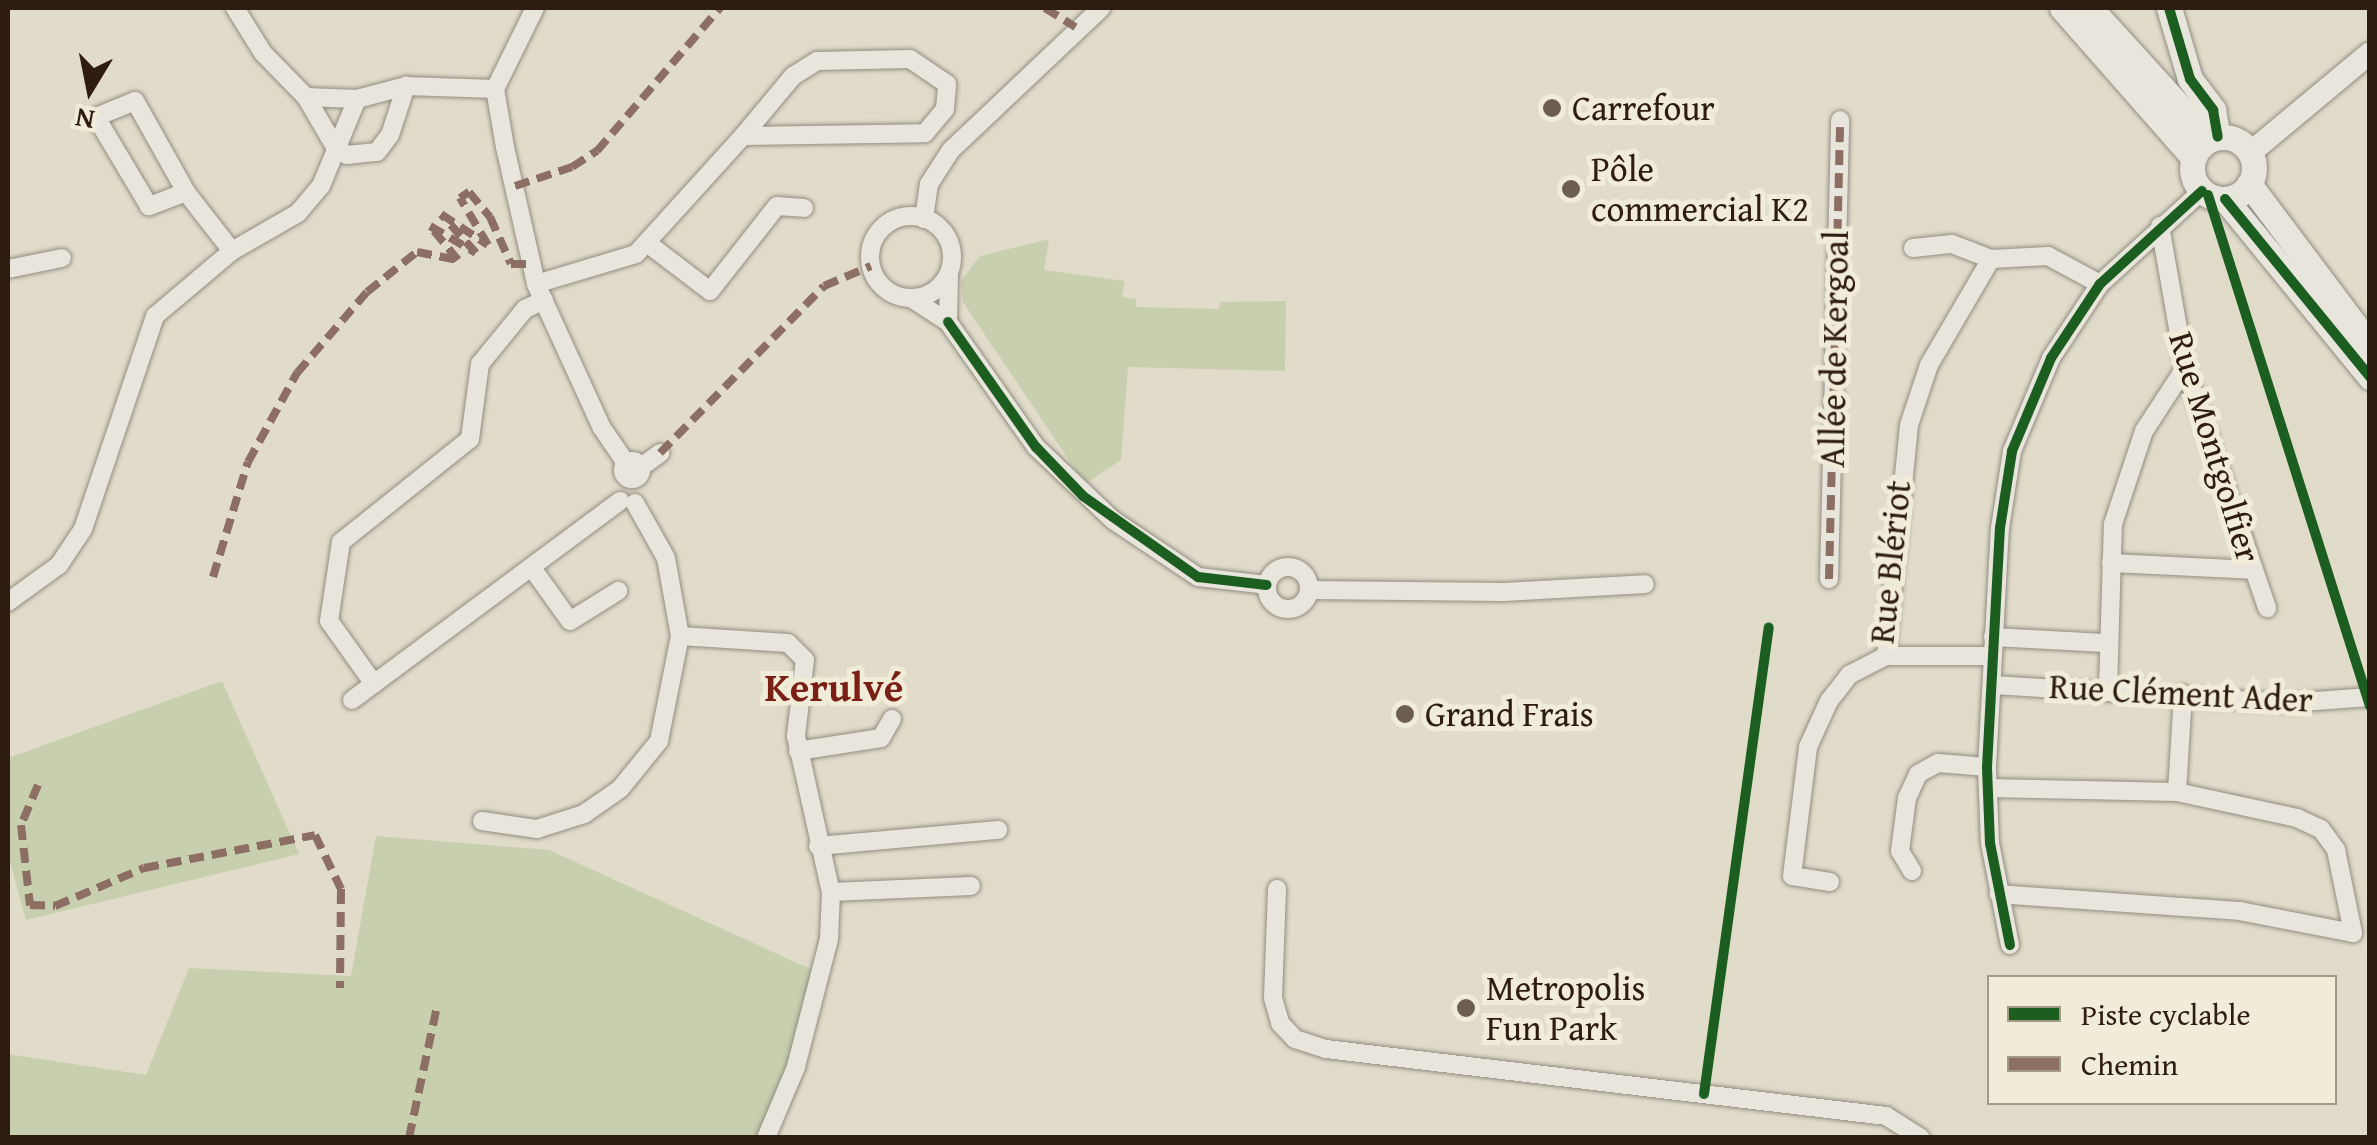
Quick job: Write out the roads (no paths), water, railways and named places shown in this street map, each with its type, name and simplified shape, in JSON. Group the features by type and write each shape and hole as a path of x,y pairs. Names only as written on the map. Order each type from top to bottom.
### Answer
{"main road":[{"path":"2062,8 2207,145"},
{"path":"2090,8 2207,145"},
{"path":"2169,8 2190,79 2213,110 2207,145 2192,175 2214,195 2370,377"},
{"path":"2207,145 2236,140 2250,153 2250,184 2370,345"},
{"path":"2214,195 2250,184"}],"street":[{"path":"235,8 263,54 306,97 334,145 347,155 377,152 390,134 406,86"},
{"path":"482,821 538,830 584,814 620,789 659,741 680,636 666,558 628,498 633,468 602,428 540,292 496,89 534,8"},
{"path":"924,219 929,184 952,150 1101,8"},
{"path":"2250,153 2370,53"},
{"path":"374,684 330,621 341,542 470,439 480,364 540,292 636,254 793,76 817,61 910,59 947,84 945,109 925,133 744,136"},
{"path":"306,97 356,99 406,86 496,89"},
{"path":"8,602 59,565 83,529 155,316 232,251 298,213 321,186 334,145 356,99"},
{"path":"186,192 150,206 96,118 135,102 186,192 232,251"},
{"name":"Allée de Kergoal","path":"1829,578 1840,120"},
{"path":"2010,946 1999,894 1987,767 1993,647 2012,451 2051,358 2100,284 2160,226 2214,195"},
{"path":"647,242 710,291 778,206 804,208"},
{"path":"948,322 948,241 924,219 891,222 871,249 879,282 948,322 1036,447 1083,496 1198,577 1267,585"},
{"name":"Rue Montgolfier","path":"2160,226 2185,368 2267,608"},
{"path":"1913,248 1952,244 1991,259 2048,256 2100,284"},
{"path":"8,269 62,258"},
{"name":"Rue Blériot","path":"1830,882 1792,876 1808,748 1818,717 1849,675 1886,656 1908,424 1929,365 1991,259"},
{"path":"912,298 934,291 950,272"},
{"path":"2108,689 2105,643 2110,563 2125,478 2144,431 2185,368"},
{"path":"633,468 660,453"},
{"path":"352,700 628,498"},
{"path":"2110,563 2253,570"},
{"path":"1291,567 1306,577 1309,590 1301,604 1286,608 1272,600 1267,585 1278,569 1291,567"},
{"path":"532,568 570,622 618,590"},
{"path":"1309,590 1504,592 1645,584"},
{"path":"680,636 774,641 800,650 805,675 798,751 831,892 821,984 790,1086 766,1138"},
{"path":"1886,656 2105,643"},
{"name":"Rue Clément Ader","path":"1992,685 2108,689 2289,703 2370,697"},
{"path":"2178,792 2183,694"},
{"path":"798,751 880,738 892,719"},
{"path":"1912,871 1900,850 1907,798 1918,774 1949,762 1987,767"},
{"path":"1988,788 2178,792 2322,829 2344,871 2353,933 2240,911 1999,894"},
{"path":"818,846 998,830"},
{"path":"831,892 971,886"},
{"path":"1277,889 1273,998 1280,1023 1295,1039 1326,1049 1886,1116 1922,1138"}],"place":[{"name":"Carrefour","path":"1552,108"},
{"name":"Pôle commercial K2","path":"1571,189"},
{"name":"Grand Frais","path":"1405,714"},
{"name":"Metropolis Fun Park","path":"1466,1008"}],"district":[{"name":"Kerulvé","path":"834,687"}]}
